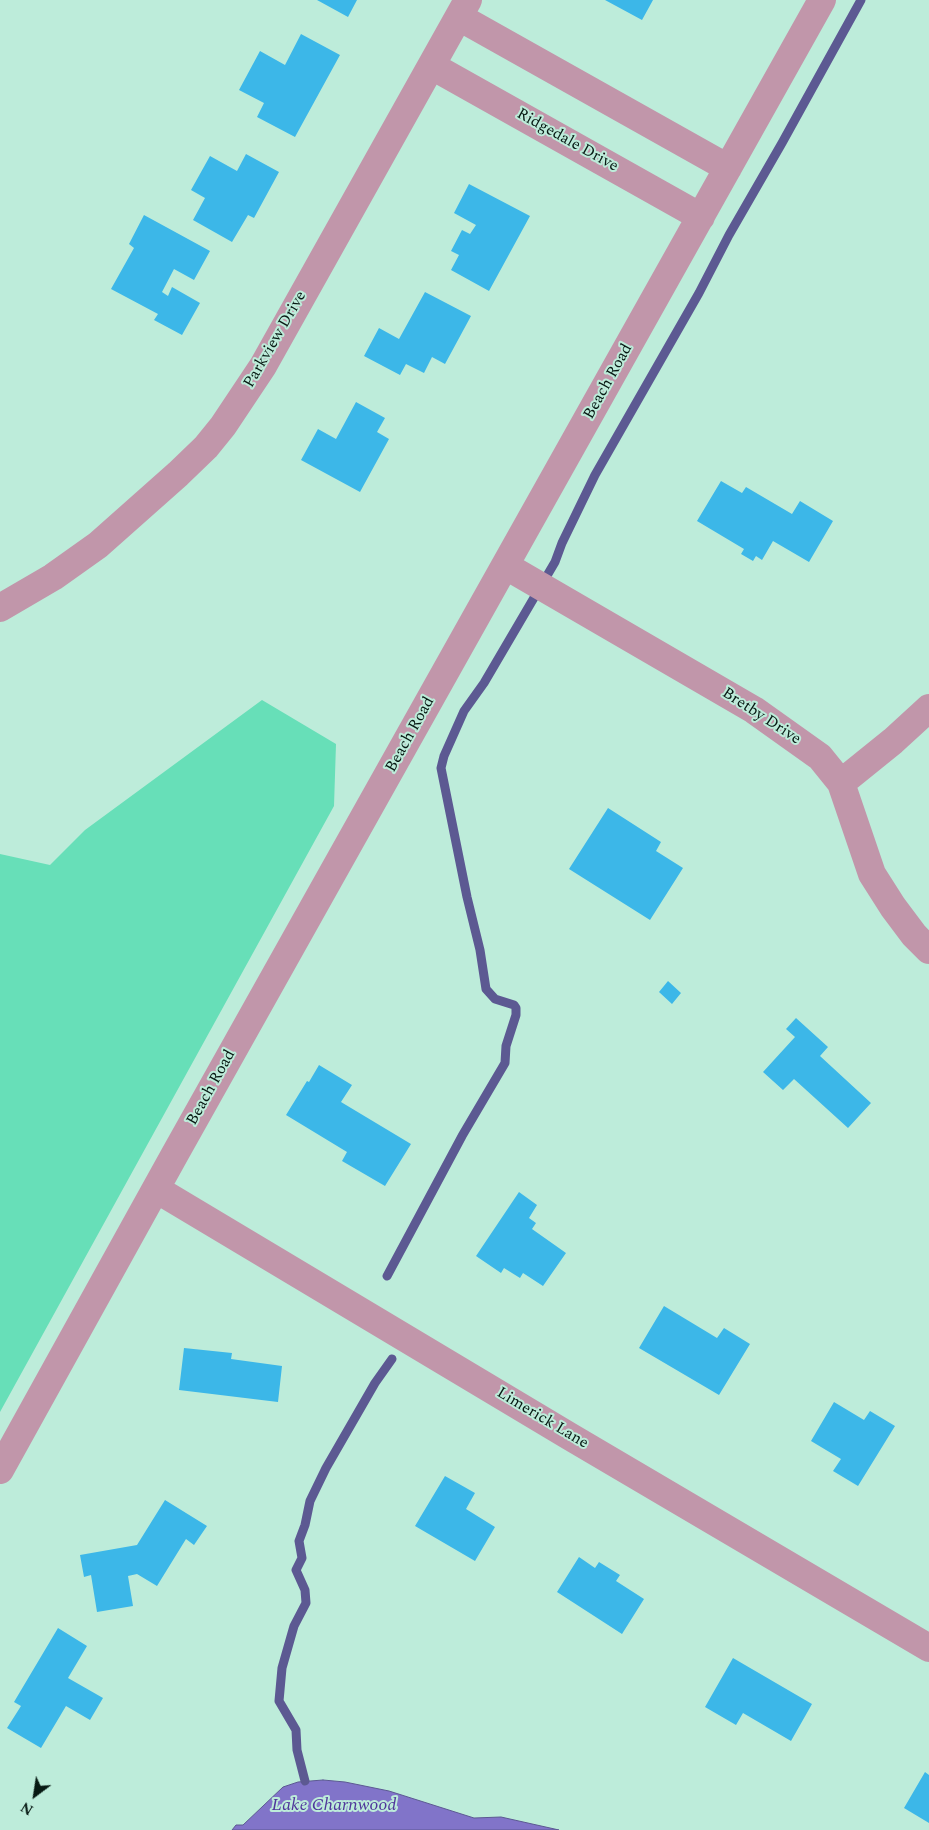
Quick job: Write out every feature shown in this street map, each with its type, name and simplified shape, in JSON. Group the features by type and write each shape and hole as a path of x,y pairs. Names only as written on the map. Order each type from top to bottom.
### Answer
{"street":[{"name":"Beach Road","path":"0,1470 822,0"},
{"path":"463,9 728,168"},
{"name":"Parkview Drive","path":"0,608 53,577 98,545 178,474 206,447 223,426 263,366 463,9"},
{"name":"Ridgedale Drive","path":"432,66 701,217"},
{"name":"Bretby Drive","path":"506,566 754,710 820,757 841,783 872,874 893,907 914,935 929,950"},
{"path":"841,783 893,741 929,708"},
{"name":"Limerick Lane","path":"156,1188 569,1436 929,1648"}],"green space":[{"path":"262,700 336,744 334,806 0,1412 0,854 50,865 85,830"}],"water":[{"name":"Lake Charnwood","path":"323,1780 345,1782 389,1791 474,1818 501,1817 559,1830 232,1830 236,1825 243,1825 283,1787 298,1782"}],"building":[{"path":"317,0 357,0 348,17"},
{"path":"605,0 653,0 642,20"},
{"path":"301,34 340,55 295,137 257,117 264,103 239,90 260,51 285,65"},
{"path":"246,154 279,172 254,218 248,215 232,242 193,220 205,198 191,190 210,156 237,171"},
{"path":"469,184 530,216 489,291 451,270 459,255 451,251 462,230 470,234 476,225 454,213"},
{"path":"144,215 210,251 194,280 174,269 162,292 168,296 172,287 200,303 182,335 154,320 158,314 111,289 134,248 129,244"},
{"path":"425,292 471,316 445,364 432,357 424,373 406,364 400,375 364,356 379,328 399,339"},
{"path":"356,402 385,418 377,432 389,439 360,492 301,460 318,429 336,439"},
{"path":"721,481 742,493 746,487 792,514 800,501 833,521 809,562 773,541 762,560 756,556 753,561 741,554 744,549 697,521"},
{"path":"608,808 661,842 656,851 683,868 650,920 569,869"},
{"path":"668,981 681,993 672,1004 659,992"},
{"path":"796,1018 828,1047 820,1056 871,1103 848,1128 794,1079 783,1090 763,1072 795,1037 786,1029"},
{"path":"319,1065 352,1085 341,1102 411,1144 385,1186 342,1161 347,1152 286,1115"},
{"path":"519,1192 537,1205 529,1218 536,1223 532,1229 566,1253 543,1286 523,1273 520,1278 504,1268 501,1273 476,1256"},
{"path":"664,1306 717,1338 724,1328 750,1344 719,1395 639,1348"},
{"path":"184,1348 232,1353 231,1359 282,1366 278,1402 179,1390"},
{"path":"834,1402 864,1420 870,1411 895,1426 858,1486 833,1471 841,1459 811,1441"},
{"path":"445,1476 475,1493 466,1509 495,1527 475,1561 415,1526"},
{"path":"165,1500 207,1526 194,1545 186,1539 157,1586 137,1574 128,1576 133,1606 97,1612 91,1575 84,1577 80,1555 137,1545"},
{"path":"579,1557 595,1568 599,1562 620,1575 616,1581 644,1599 622,1634 557,1592"},
{"path":"58,1628 87,1646 68,1678 103,1698 90,1720 66,1706 41,1748 7,1728 21,1706 14,1702"},
{"path":"733,1658 812,1704 791,1741 743,1713 736,1725 705,1707"},
{"path":"925,1772 929,1775 929,1823 904,1808"}],"waterway":[{"path":"387,1276 462,1136 505,1063 506,1046 516,1015 514,1005 495,999 486,989 480,950 467,897 441,768 444,756 464,711 484,683 555,562 562,543 595,475 699,293 729,235 861,0"},
{"path":"305,1781 297,1750 296,1730 279,1701 282,1668 294,1626 306,1603 305,1590 296,1570 302,1558 299,1541 305,1525 310,1501 326,1468 375,1383 392,1359"}]}
